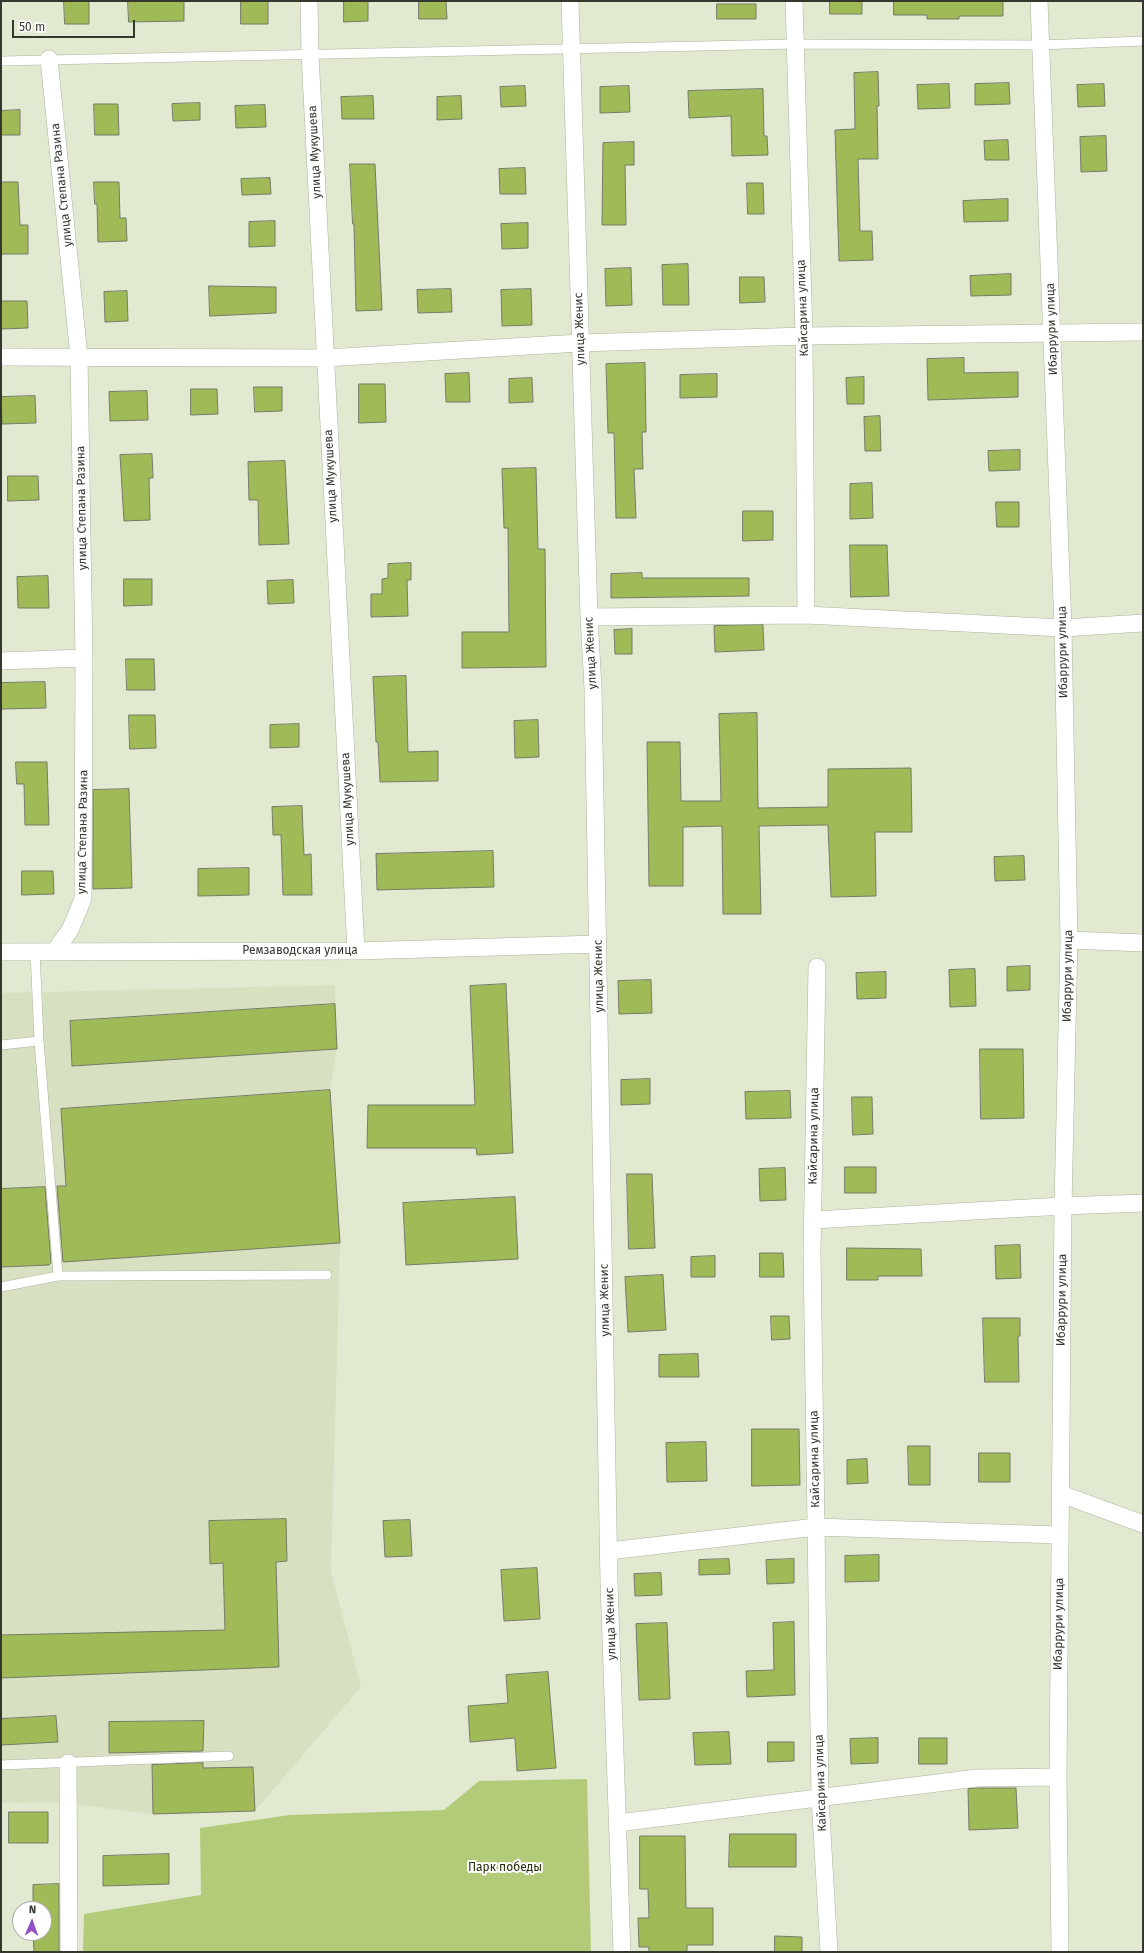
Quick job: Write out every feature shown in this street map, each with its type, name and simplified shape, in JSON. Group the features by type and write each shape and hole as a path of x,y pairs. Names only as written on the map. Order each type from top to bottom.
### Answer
{"street":[{"name":"улица Мукушева","path":"309,1 310,54 325,358 356,951"},
{"name":"улица Женис","path":"570,1 589,617 593,688 609,1551 622,1952"},
{"name":"Кайсарина улица","path":"794,1 804,336 806,615"},
{"name":"Ибаррури улица","path":"1039,1 1053,333 1063,628 1069,940 1063,1206 1060,1494 1058,1777 1060,1952"},
{"name":"улица Степана Разина","path":"49,58 79,357 84,658 83,900 70,930 54,952"},
{"path":"1,357 325,358 580,343 804,336 1143,332"},
{"path":"589,617 806,615 1063,628 1143,623"},
{"path":"1,661 84,658"},
{"path":"1069,940 1143,944"},
{"name":"Ремзаводская улица","path":"1,952 356,951 598,944"},
{"name":"Кайсарина улица","path":"817,967 813,1220 816,1527 820,1797 829,1952"},
{"path":"813,1220 1143,1203"},
{"path":"1060,1494 1143,1524"},
{"path":"609,1551 816,1527 1060,1535"},
{"path":"68,1762 69,1952"},
{"path":"618,1823 977,1778 1058,1777"}],"lane":[{"path":"1,61 49,58 571,50 795,44 1040,45 1143,41"},
{"path":"35,951 38,1041 58,1276"},
{"path":"1,1044 38,1041"},
{"path":"1,1287 58,1276 327,1275"},
{"path":"1,1765 229,1756"}],"shaded area":[{"path":"335,985 337,1049 330,1090 340,1243 331,1571 361,1687 255,1811 153,1814 55,1802 1,1803 1,993"}],"green space":[{"name":"Парк победы","path":"587,1779 591,1952 83,1952 84,1914 201,1895 200,1828 290,1815 444,1810 479,1781"}],"building":[{"path":"64,1 89,1 89,24 65,24"},
{"path":"128,1 184,1 184,21 129,22"},
{"path":"241,1 268,1 268,24 241,24"},
{"path":"344,1 368,1 368,21 344,22"},
{"path":"419,1 446,1 447,19 419,19"},
{"path":"830,1 862,1 862,14 830,14"},
{"path":"894,1 1003,1 1003,16 959,16 959,19 927,19 927,15 894,15"},
{"path":"717,4 756,4 756,19 717,19"},
{"path":"878,72 878,159 858,159 860,231 872,231 873,260 839,261 835,130 855,129 854,73"},
{"path":"1009,83 1010,104 975,105 975,84"},
{"path":"949,84 950,108 918,109 917,85"},
{"path":"1104,84 1105,106 1078,107 1077,85"},
{"path":"525,86 526,106 501,107 500,87"},
{"path":"629,86 630,112 600,113 600,87"},
{"path":"763,89 764,136 767,136 768,155 732,156 731,116 689,118 688,91"},
{"path":"373,96 374,119 342,119 341,97"},
{"path":"461,96 462,119 437,120 437,97"},
{"path":"200,103 200,120 173,121 172,104"},
{"path":"94,104 118,104 119,135 95,135"},
{"path":"265,105 266,127 236,128 235,106"},
{"path":"20,110 20,135 1,135 1,111"},
{"path":"1106,136 1107,171 1081,172 1080,137"},
{"path":"1008,140 1009,160 985,160 984,141"},
{"path":"634,142 634,165 625,165 626,225 602,225 603,143"},
{"path":"350,164 375,164 382,310 356,311 354,224"},
{"path":"525,168 526,194 500,194 499,169"},
{"path":"270,178 271,194 242,195 241,179"},
{"path":"1,182 18,182 20,225 28,225 28,254 1,254"},
{"path":"94,182 119,182 120,218 126,218 127,241 98,242 97,204 95,204"},
{"path":"747,183 763,183 764,214 748,214"},
{"path":"1008,199 1008,221 964,222 963,201"},
{"path":"275,221 275,246 249,247 249,222"},
{"path":"528,223 528,248 502,249 501,224"},
{"path":"688,264 689,305 663,305 662,265"},
{"path":"631,268 632,305 606,306 605,269"},
{"path":"1011,274 1011,295 971,296 970,276"},
{"path":"740,277 764,277 765,302 740,303"},
{"path":"209,286 276,287 276,313 210,316"},
{"path":"451,289 452,312 418,313 417,290"},
{"path":"531,289 532,325 502,326 501,290"},
{"path":"127,291 128,321 105,322 104,292"},
{"path":"1,301 27,301 28,328 1,329"},
{"path":"964,358 964,373 1018,372 1018,397 928,400 927,359"},
{"path":"645,363 646,432 642,432 643,469 634,469 636,518 616,518 614,433 608,433 606,364"},
{"path":"469,373 470,402 446,402 445,374"},
{"path":"717,374 717,397 680,398 680,375"},
{"path":"864,377 864,404 847,404 846,378"},
{"path":"532,378 533,402 509,403 509,379"},
{"path":"359,384 385,384 386,422 359,423"},
{"path":"254,387 282,387 282,411 255,412"},
{"path":"191,389 217,389 218,414 191,415"},
{"path":"147,391 148,420 110,421 109,392"},
{"path":"35,396 36,423 2,424 1,397"},
{"path":"880,416 881,451 865,451 864,417"},
{"path":"1020,450 1020,470 989,471 988,451"},
{"path":"152,454 153,478 149,478 150,520 124,521 120,455"},
{"path":"285,461 289,544 259,545 258,500 249,500 248,462"},
{"path":"536,468 538,549 545,549 546,667 462,668 462,632 509,632 508,528 504,528 502,469"},
{"path":"8,476 38,476 39,500 8,501"},
{"path":"872,483 873,518 850,519 850,484"},
{"path":"996,502 1019,502 1019,527 997,527"},
{"path":"743,511 773,511 773,540 743,541"},
{"path":"850,545 887,545 889,596 851,597"},
{"path":"411,563 411,580 407,580 408,616 371,617 371,594 382,594 382,579 388,578 388,564"},
{"path":"642,573 642,578 749,578 749,596 611,598 611,574"},
{"path":"48,576 49,608 18,608 17,577"},
{"path":"124,579 152,579 152,605 124,606"},
{"path":"293,580 294,603 268,604 267,581"},
{"path":"763,625 764,650 715,652 714,626"},
{"path":"632,629 632,654 615,654 614,630"},
{"path":"126,659 154,659 155,690 127,690"},
{"path":"406,676 408,752 438,751 438,781 380,782 378,742 376,742 373,677"},
{"path":"45,682 46,708 1,709 1,683"},
{"path":"757,713 758,808 828,807 828,769 911,768 912,832 875,832 876,896 831,897 828,825 759,826 761,914 723,914 722,826 683,827 683,886 649,886 647,742 680,742 681,801 721,801 719,714"},
{"path":"129,715 155,715 156,748 130,749"},
{"path":"538,720 539,757 515,758 514,721"},
{"path":"299,724 299,747 270,748 270,725"},
{"path":"16,762 47,762 49,825 25,825 24,784 17,784"},
{"path":"129,789 132,888 93,889 93,790"},
{"path":"302,806 304,855 311,854 312,895 283,895 281,835 273,835 272,807"},
{"path":"493,851 494,887 377,890 376,854"},
{"path":"1024,856 1025,880 995,881 994,857"},
{"path":"249,868 249,895 198,896 198,869"},
{"path":"22,871 53,871 54,894 22,895"},
{"path":"1030,966 1030,990 1007,991 1007,967"},
{"path":"975,969 976,1006 950,1007 949,970"},
{"path":"886,972 886,998 857,999 856,973"},
{"path":"651,980 652,1013 619,1014 618,981"},
{"path":"506,984 513,1153 477,1155 476,1148 367,1148 368,1105 475,1105 470,986"},
{"path":"335,1004 337,1049 72,1066 70,1021"},
{"path":"980,1049 1023,1049 1024,1118 981,1119"},
{"path":"650,1079 650,1104 621,1105 621,1080"},
{"path":"330,1090 340,1243 63,1262 57,1186 66,1186 61,1109"},
{"path":"790,1091 791,1118 746,1119 745,1092"},
{"path":"852,1097 872,1097 873,1134 853,1135"},
{"path":"845,1167 876,1167 876,1193 845,1193"},
{"path":"785,1168 786,1200 760,1201 759,1169"},
{"path":"627,1174 652,1174 655,1248 629,1249"},
{"path":"45,1187 51,1263 49,1265 1,1267 1,1189"},
{"path":"515,1197 518,1259 406,1265 403,1203"},
{"path":"1020,1245 1021,1278 996,1279 995,1246"},
{"path":"847,1248 921,1249 922,1276 878,1276 878,1280 847,1280"},
{"path":"760,1253 783,1253 784,1277 760,1277"},
{"path":"715,1256 715,1277 691,1277 691,1257"},
{"path":"663,1275 666,1330 628,1332 625,1277"},
{"path":"771,1316 789,1316 790,1339 772,1340"},
{"path":"983,1318 1020,1318 1020,1336 1018,1336 1019,1382 985,1382"},
{"path":"698,1354 699,1377 659,1377 659,1355"},
{"path":"752,1429 799,1429 800,1485 752,1486"},
{"path":"706,1442 707,1481 667,1482 666,1443"},
{"path":"908,1446 930,1446 930,1485 909,1485"},
{"path":"979,1453 1010,1453 1010,1482 979,1482"},
{"path":"867,1459 868,1483 847,1484 847,1460"},
{"path":"286,1519 287,1561 276,1562 279,1667 1,1678 1,1635 225,1630 223,1563 210,1564 209,1521"},
{"path":"410,1520 412,1556 385,1557 383,1521"},
{"path":"879,1555 879,1581 845,1582 845,1556"},
{"path":"729,1559 730,1574 699,1575 699,1560"},
{"path":"794,1559 794,1583 767,1584 766,1560"},
{"path":"537,1568 540,1619 504,1621 501,1570"},
{"path":"661,1573 662,1595 635,1596 634,1574"},
{"path":"794,1622 795,1695 747,1697 746,1671 774,1670 773,1623"},
{"path":"667,1623 670,1699 639,1700 636,1624"},
{"path":"548,1672 556,1768 517,1771 515,1738 470,1742 468,1706 508,1703 506,1675"},
{"path":"56,1716 58,1742 1,1745 1,1719"},
{"path":"204,1721 203,1751 109,1753 109,1722"},
{"path":"729,1732 731,1764 695,1765 693,1733"},
{"path":"878,1738 878,1763 851,1764 850,1739"},
{"path":"919,1738 947,1738 947,1764 919,1764"},
{"path":"768,1742 794,1742 794,1761 768,1762"},
{"path":"203,1763 203,1768 253,1767 255,1811 153,1814 152,1765"},
{"path":"1016,1788 1018,1828 969,1830 968,1789"},
{"path":"9,1812 48,1812 48,1843 9,1843"},
{"path":"730,1834 796,1834 796,1867 729,1867"},
{"path":"640,1836 685,1836 686,1908 713,1908 713,1945 687,1945 687,1952 649,1952 649,1947 639,1947 638,1918 649,1918 648,1889 640,1889"},
{"path":"169,1854 169,1884 103,1886 103,1856"},
{"path":"59,1884 59,1952 34,1952 33,1941 52,1941 52,1901 33,1901 33,1885"},
{"path":"775,1936 802,1937 802,1952 775,1952"}]}
